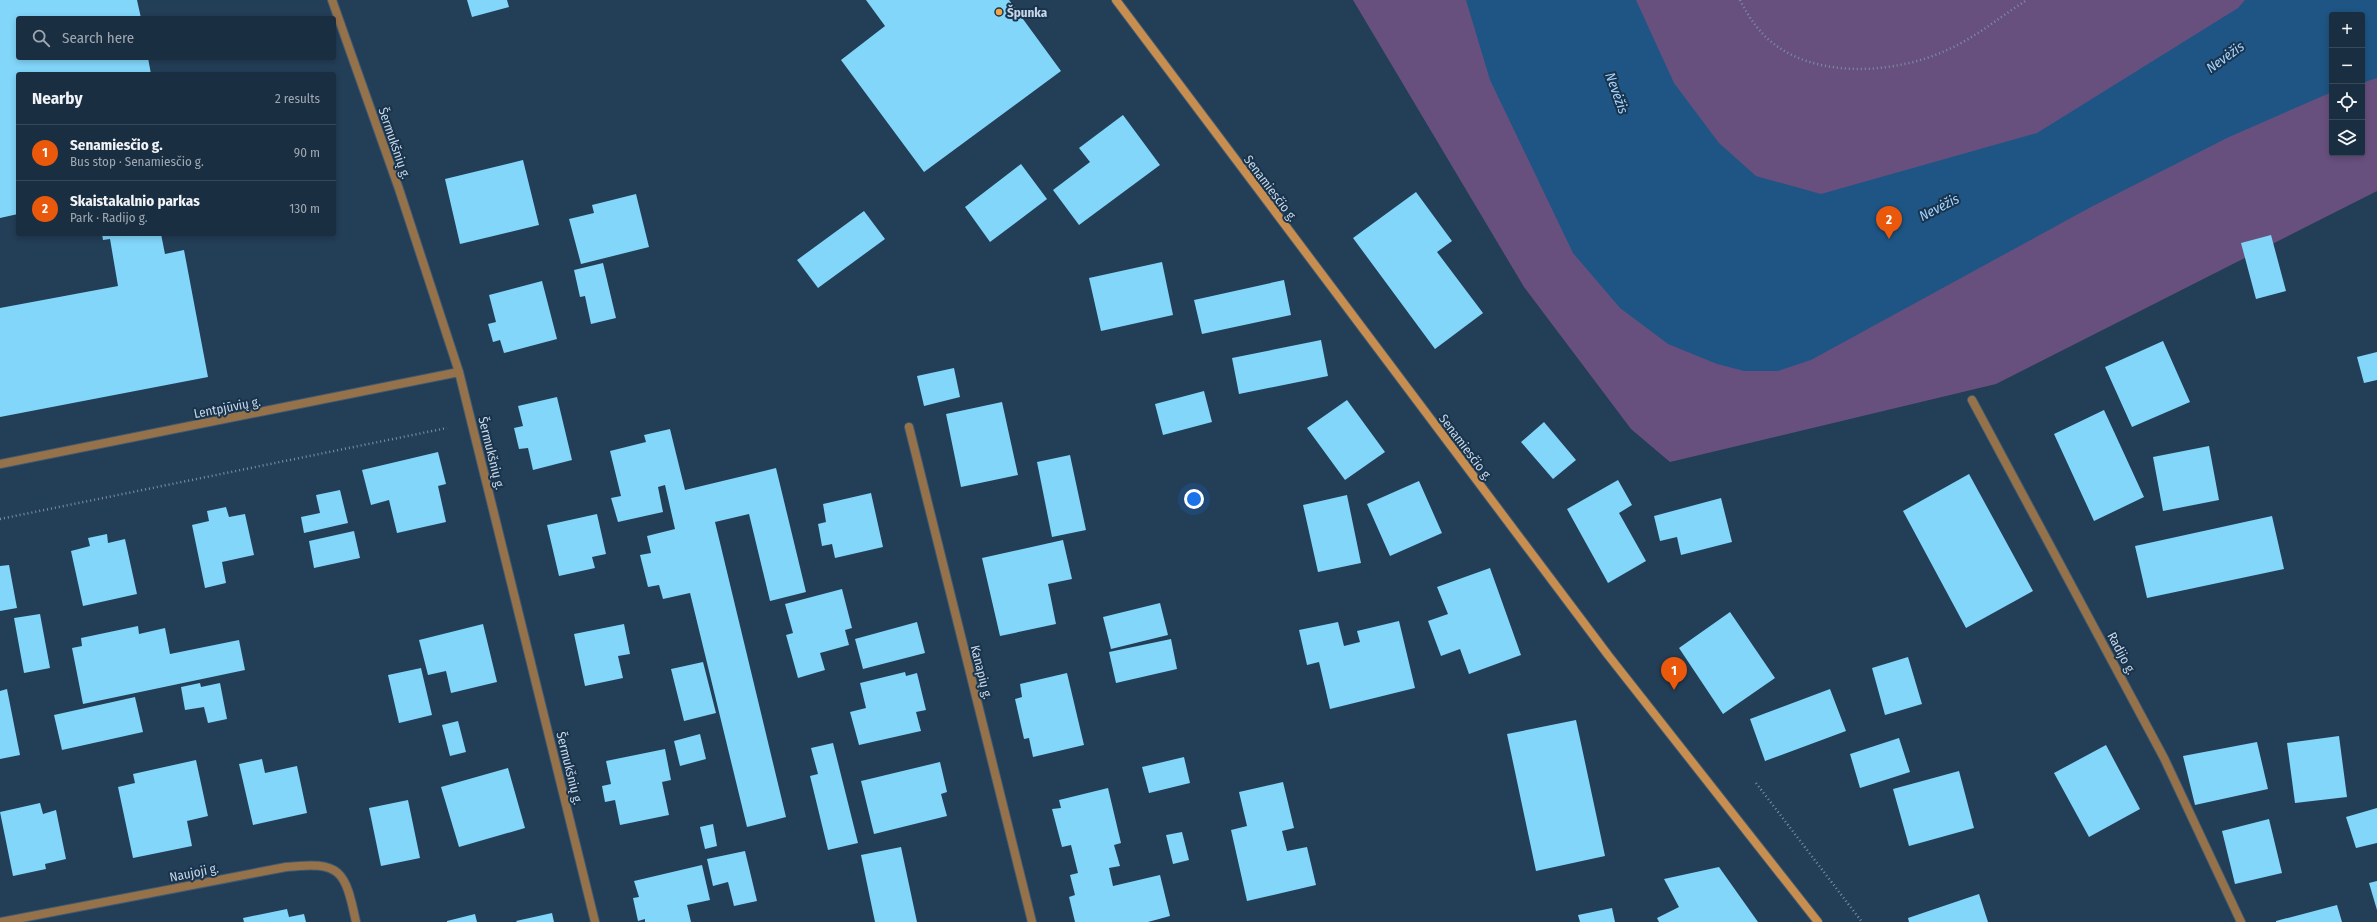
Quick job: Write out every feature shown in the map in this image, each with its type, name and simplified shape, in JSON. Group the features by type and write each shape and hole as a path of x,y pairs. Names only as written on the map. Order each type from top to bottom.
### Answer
{"main road":[{"name":"Senamiesčio g.","path":"1116,0 1598,642 1818,922"}],"street":[{"name":"Šermukšnių g.","path":"332,0 399,189 459,372 473,423 595,922"},
{"name":"Lentpjūvių g.","path":"0,464 459,372"},
{"name":"Radijo g.","path":"1972,400 2164,758 2241,922"},
{"name":"Kanapių g.","path":"909,428 1032,922"},
{"name":"Naujoji g.","path":"1,922 286,867 313,864 330,866 342,877 356,922"}],"path":[{"path":"1740,0 1748,15 1768,40 1796,56 1825,66 1875,69 1915,63 1948,50 2027,0"},
{"path":"0,519 473,423"},
{"path":"1756,783 1862,922"}],"shaded area":[{"path":"1353,0 2377,0 2377,191 1996,384 1670,462 1631,429 1524,287"}],"water":[{"name":"Nevėžis","path":"1466,0 1636,0 1674,83 1719,143 1756,176 1821,194 2037,133 2238,8 2245,0 2377,0 2377,78 2365,82 2365,12 2329,12 2329,93 2229,137 2091,207 1811,360 1778,371 1744,371 1717,364 1668,344 1620,308 1573,253 1490,80"}],"building":[{"path":"0,0 137,0 141,16 16,16 16,60 148,60 151,72 16,72 16,214 0,218"},
{"path":"467,0 507,0 509,7 472,17"},
{"path":"866,0 1009,0 1061,71 924,172 841,60 885,26"},
{"path":"1123,115 1160,165 1079,225 1053,190 1090,162 1079,148"},
{"path":"523,160 539,225 460,244 445,179"},
{"path":"1021,164 1047,199 990,242 965,207"},
{"path":"1416,192 1452,241 1437,252 1483,313 1435,349 1353,238"},
{"path":"636,194 649,247 581,264 569,219 594,213 592,205"},
{"path":"864,211 885,239 818,288 797,260"},
{"path":"2271,235 2286,291 2256,299 2241,243"},
{"path":"102,236 161,236 165,254 184,250 208,377 0,417 0,308 118,286 110,239 103,240"},
{"path":"1162,262 1173,315 1101,331 1089,278"},
{"path":"603,263 616,318 591,324 585,296 580,297 574,270"},
{"path":"1284,280 1291,315 1202,334 1194,300"},
{"path":"542,281 557,339 504,353 500,340 493,342 488,324 496,322 489,295"},
{"path":"1321,340 1328,376 1239,394 1232,358"},
{"path":"2163,341 2190,402 2132,427 2105,367"},
{"path":"2377,352 2377,380 2364,383 2357,357"},
{"path":"954,368 960,397 924,406 917,376"},
{"path":"1204,391 1212,422 1163,435 1155,404"},
{"path":"557,397 572,460 533,470 528,448 519,449 514,428 523,426 518,406"},
{"path":"1347,400 1385,452 1345,480 1307,428"},
{"path":"1002,402 1018,475 961,487 946,414"},
{"path":"2104,410 2144,497 2094,521 2054,434"},
{"path":"1544,422 1576,460 1553,479 1521,442"},
{"path":"670,429 685,490 776,468 806,592 770,601 749,514 715,522 786,817 747,827 690,593 663,599 659,585 648,587 640,555 651,553 647,536 675,529 665,485 658,487 663,512 618,522 611,498 621,496 610,451 646,442 644,435"},
{"path":"2209,446 2219,500 2163,511 2153,457"},
{"path":"438,452 446,484 438,486 446,522 397,533 389,500 371,505 362,470"},
{"path":"1070,455 1086,530 1052,537 1037,462"},
{"path":"1969,474 2033,591 1966,628 1903,511"},
{"path":"1618,480 1632,505 1619,513 1646,561 1608,583 1567,509"},
{"path":"1419,481 1442,533 1390,556 1367,504"},
{"path":"340,490 348,523 304,533 301,517 320,513 316,495"},
{"path":"871,493 883,547 835,558 832,544 822,546 818,524 826,522 823,504"},
{"path":"1347,495 1361,563 1318,572 1303,505"},
{"path":"1721,498 1732,542 1681,555 1677,537 1660,541 1654,516"},
{"path":"226,507 229,517 245,514 254,555 222,562 226,583 205,588 192,525 209,521 207,511"},
{"path":"597,514 606,554 592,557 595,568 559,576 547,525"},
{"path":"2272,516 2284,569 2147,598 2135,546"},
{"path":"354,531 360,558 314,568 309,541"},
{"path":"107,534 108,543 125,539 137,594 83,606 71,551 90,546 88,538"},
{"path":"1063,540 1072,579 1048,584 1056,624 1000,636 982,558"},
{"path":"9,565 17,608 0,611 0,566"},
{"path":"1490,568 1521,655 1469,674 1460,649 1441,656 1428,621 1448,614 1437,587"},
{"path":"842,589 852,628 845,630 849,645 820,653 825,670 798,678 786,635 793,633 785,604"},
{"path":"1160,603 1168,635 1111,649 1103,617"},
{"path":"1730,612 1775,678 1723,714 1679,648"},
{"path":"40,614 50,668 24,673 14,618"},
{"path":"1399,621 1415,688 1330,709 1319,662 1307,665 1299,630 1338,622 1344,646 1360,642 1357,631"},
{"path":"917,622 925,653 863,669 855,639"},
{"path":"483,624 497,682 451,693 446,671 428,675 419,640"},
{"path":"624,624 630,654 618,656 623,678 585,686 574,634"},
{"path":"138,626 139,634 165,628 170,654 239,640 245,670 83,704 72,648 82,646 81,638"},
{"path":"1171,639 1177,669 1116,683 1109,652"},
{"path":"1908,657 1922,704 1885,715 1872,668"},
{"path":"703,662 716,713 684,721 671,669"},
{"path":"421,668 432,715 399,723 388,675"},
{"path":"905,672 906,676 917,673 926,710 916,712 921,731 859,745 850,712 866,708 860,683"},
{"path":"1067,673 1084,745 1033,757 1029,738 1024,739 1015,699 1022,697 1020,684"},
{"path":"200,683 201,687 220,683 227,719 208,723 204,707 185,710 181,687"},
{"path":"7,689 20,755 0,759 0,691"},
{"path":"1830,689 1846,731 1765,761 1750,719"},
{"path":"135,697 143,732 62,750 54,715"},
{"path":"1576,720 1605,856 1536,871 1507,734"},
{"path":"458,721 466,752 450,756 442,725"},
{"path":"700,734 706,759 680,766 674,741"},
{"path":"2339,736 2347,797 2295,803 2287,743"},
{"path":"1899,738 1910,772 1860,788 1850,754"},
{"path":"2257,742 2268,789 2195,805 2183,756"},
{"path":"833,743 858,843 828,850 810,776 818,774 811,748"},
{"path":"2106,745 2140,809 2089,837 2054,773"},
{"path":"665,749 671,780 662,782 669,815 620,825 615,800 605,802 602,786 611,784 606,761"},
{"path":"1184,757 1190,783 1149,793 1142,767"},
{"path":"262,759 265,773 297,766 307,813 253,825 239,764"},
{"path":"196,760 208,816 187,821 192,846 133,858 118,787 135,783 133,774"},
{"path":"940,762 947,792 941,794 947,816 874,834 861,781"},
{"path":"508,768 525,828 459,847 441,787"},
{"path":"1959,771 1974,828 1909,846 1893,789"},
{"path":"1283,782 1294,828 1282,831 1287,851 1307,847 1316,885 1247,901 1231,830 1247,826 1239,792"},
{"path":"1108,788 1121,843 1114,845 1120,866 1109,868 1113,886 1160,875 1170,916 1148,922 1075,922 1069,897 1075,895 1070,875 1078,873 1071,845 1062,847 1052,809 1061,808 1059,800"},
{"path":"408,800 420,858 381,866 369,808"},
{"path":"40,803 43,814 56,810 66,859 45,864 46,869 13,876 0,812"},
{"path":"2377,808 2377,843 2356,848 2346,817"},
{"path":"2269,819 2282,873 2235,884 2222,831"},
{"path":"713,824 717,846 705,849 700,827"},
{"path":"1182,832 1189,860 1173,864 1166,835"},
{"path":"901,847 917,922 875,922 861,855"},
{"path":"745,851 757,901 734,906 728,882 713,886 707,859"},
{"path":"702,865 710,900 687,905 691,922 645,922 645,919 638,921 633,898 639,897 634,881"},
{"path":"1719,867 1758,922 1659,922 1657,918 1679,907 1664,879"},
{"path":"2377,881 2377,910 2369,883"},
{"path":"1979,894 1988,922 1909,922 1908,918"},
{"path":"2337,905 2342,922 2276,922 2276,921"},
{"path":"1612,908 1615,922 1580,922 1578,915"},
{"path":"287,909 289,917 304,914 306,922 244,922 243,918"},
{"path":"552,913 554,922 516,921"},
{"path":"475,914 477,922 447,922 447,921"}],"place":[{"name":"Špunka","path":"999,12"},
{"name":"Skaistakalnio parkas","path":"1889,239"},
{"name":"Senamiesčio g.","path":"1674,690"}]}
